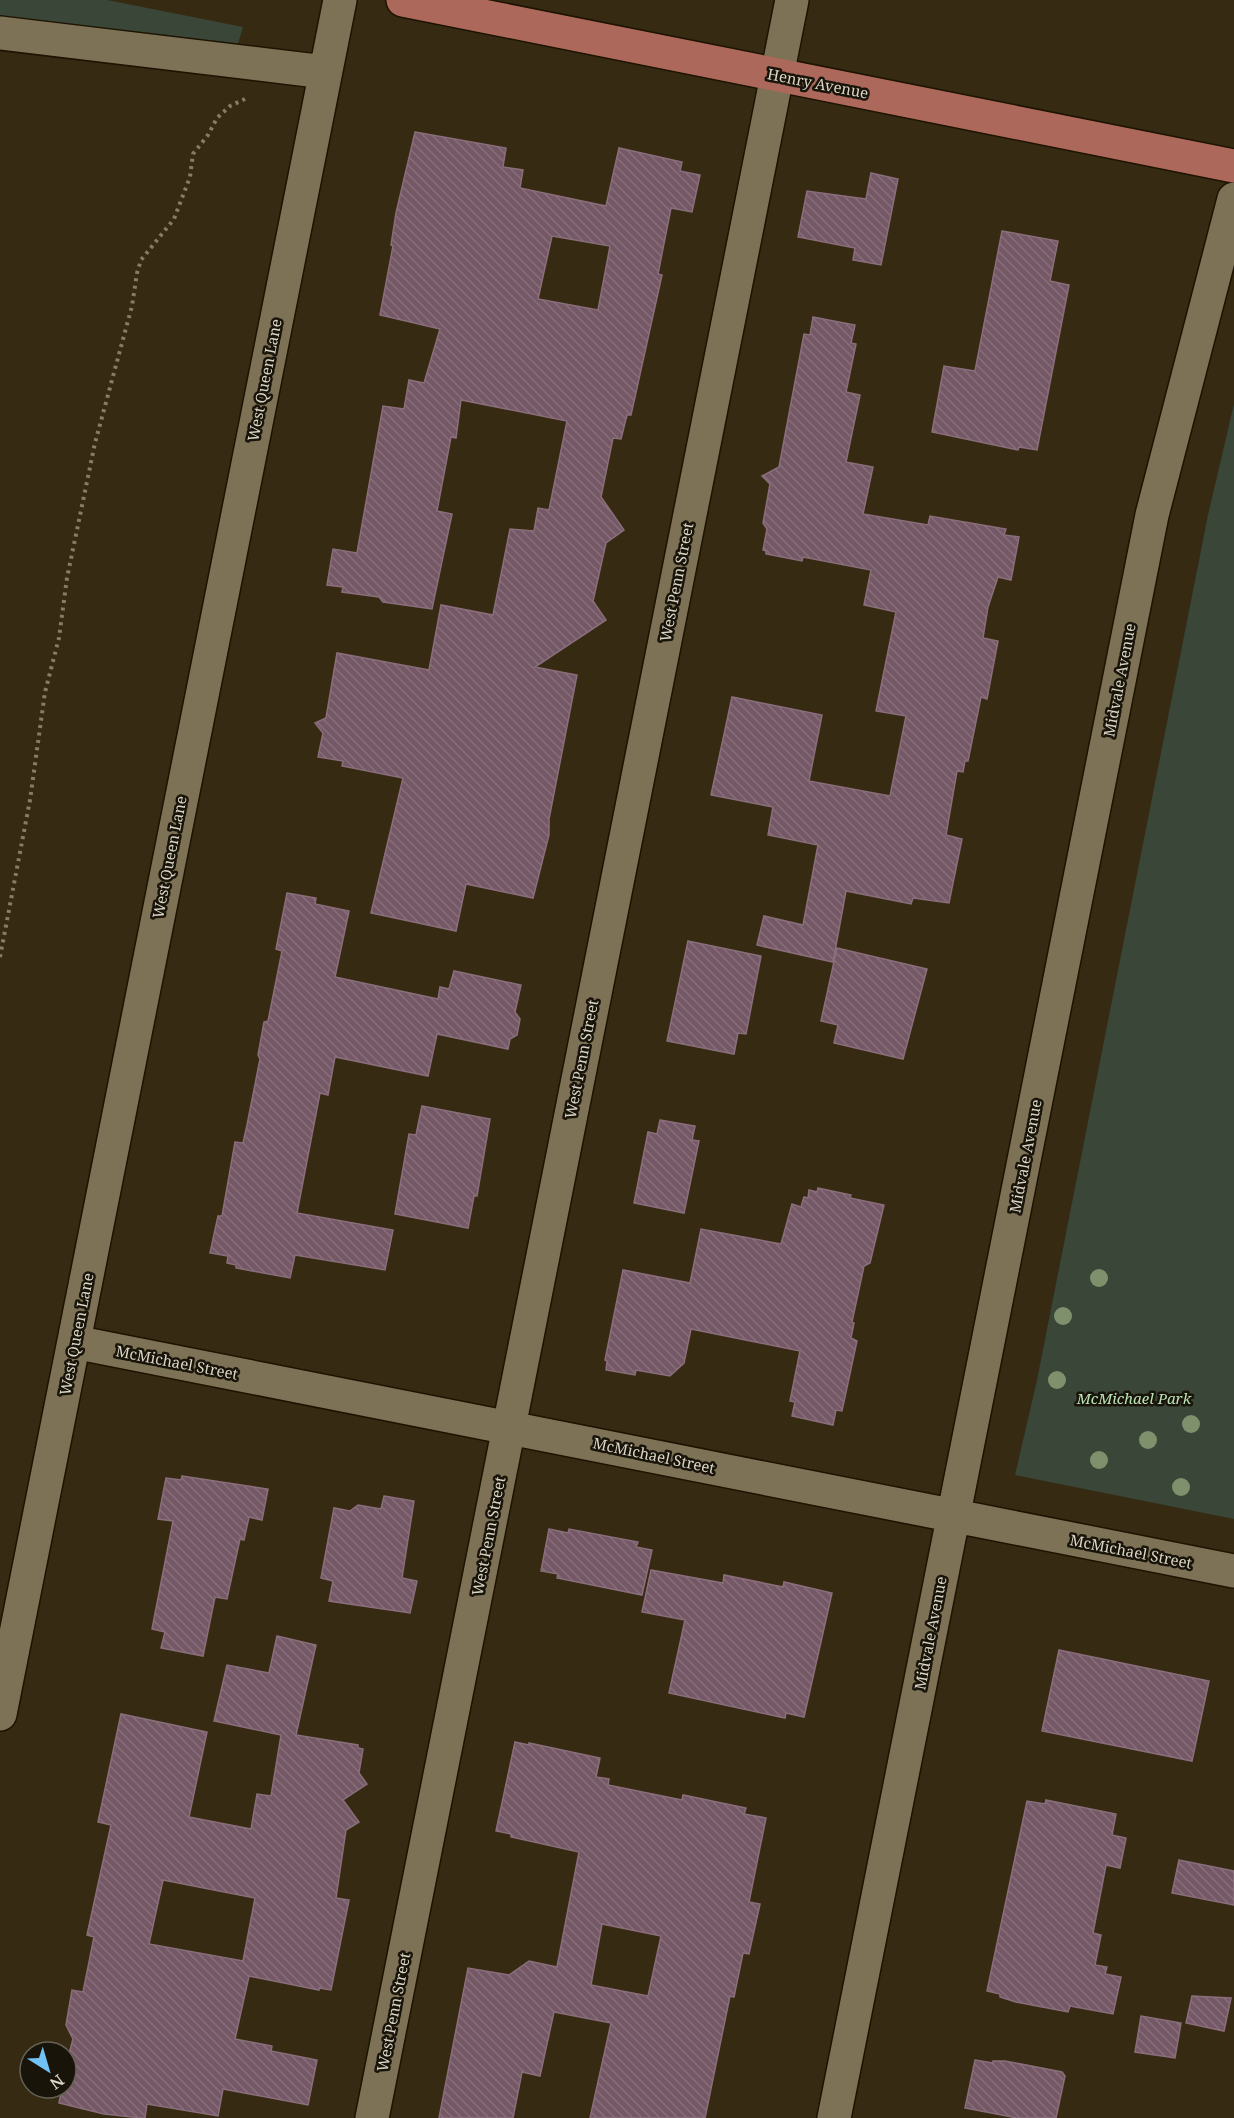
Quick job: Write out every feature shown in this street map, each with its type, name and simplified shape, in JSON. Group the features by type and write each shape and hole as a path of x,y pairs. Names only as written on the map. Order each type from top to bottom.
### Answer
{"main road":[{"name":"Henry Avenue","path":"403,0 1234,166"}],"street":[{"name":"West Queen Lane","path":"0,1714 340,0"},
{"name":"West Penn Street","path":"372,2118 779,76 792,0"},
{"path":"0,33 325,72"},
{"name":"Midvale Avenue","path":"834,2118 1152,515 1234,199"},
{"name":"McMichael Street","path":"74,1342 508,1428 530,1430 1234,1571"}],"path":[{"path":"0,957 30,800 45,692 59,638 71,558 95,442 132,306 137,273 141,260 174,219 190,177 194,154 217,118 230,106 249,98"}],"green space":[{"path":"0,0 107,0 243,27 237,47 0,19"},
{"name":"McMichael Park","path":"1234,404 1234,1519 1015,1475 1037,1380 1208,515"}],"building":[{"path":"415,132 506,148 503,167 523,170 520,188 606,206 619,148 682,162 680,171 700,175 692,212 671,208 658,274 662,275 631,415 627,415 621,439 613,438 601,497 624,530 606,543 593,601 606,620 535,667 577,675 549,819 549,835 533,898 466,884 456,931 371,913 403,778 342,766 343,761 318,757 323,733 315,723 326,718 337,653 429,670 441,605 493,615 510,529 534,531 538,508 549,510 567,421 461,400 456,438 451,437 437,511 452,514 432,609 383,602 379,597 342,592 343,587 327,585 333,549 357,553 383,406 404,409 409,380 424,383 440,329 380,315 393,246 391,245","holes":["552,236 610,246 598,310 538,299"]},
{"path":"871,173 898,179 881,265 853,260 855,248 798,237 807,191 866,199"},
{"path":"1002,231 1058,241 1050,281 1069,285 1037,450 1019,447 1018,450 932,432 944,366 975,371"},
{"path":"813,317 855,325 851,343 856,344 846,392 860,395 846,462 873,467 863,514 928,525 930,516 1006,529 1004,535 1019,537 1011,580 998,577 988,607 983,638 998,641 987,699 981,697 968,761 965,761 963,772 957,771 946,835 962,839 949,903 913,898 911,904 846,891 833,962 757,945 764,916 803,925 818,845 768,835 773,807 711,795 732,697 822,715 809,781 890,796 906,716 876,711 896,612 864,605 871,570 803,557 802,561 766,554 763,550 767,529 763,523 770,484 762,476 779,467 804,334 810,335"},
{"path":"287,893 316,898 315,904 349,911 335,977 438,999 440,987 449,989 454,971 521,985 515,1012 520,1019 517,1035 510,1039 508,1049 437,1034 428,1076 335,1057 328,1095 320,1093 297,1213 393,1230 385,1270 295,1255 290,1278 236,1268 236,1265 227,1263 228,1256 210,1253 218,1216 222,1216 235,1142 243,1143 247,1125 260,1059 258,1055 264,1022 268,1021 282,951 276,949"},
{"path":"688,941 761,956 746,1034 738,1033 734,1054 667,1041"},
{"path":"837,948 927,969 903,1059 834,1043 838,1025 821,1021"},
{"path":"422,1106 490,1119 477,1196 474,1196 468,1228 395,1214 409,1134 416,1135"},
{"path":"660,1120 695,1126 692,1140 699,1141 684,1213 634,1203 648,1132 657,1134"},
{"path":"818,1188 884,1205 870,1263 864,1266 852,1322 854,1323 851,1338 857,1341 842,1411 836,1410 833,1425 792,1416 795,1402 790,1401 800,1351 691,1329 684,1363 670,1376 636,1370 635,1375 606,1370 607,1361 605,1360 623,1270 690,1283 701,1229 781,1244 792,1204 801,1207 804,1197 808,1198 809,1190 817,1192"},
{"path":"182,1476 268,1489 262,1520 249,1517 244,1540 240,1539 227,1599 215,1597 203,1656 161,1648 165,1632 152,1629 173,1521 158,1519 166,1478 181,1480"},
{"path":"384,1496 414,1501 402,1578 417,1581 410,1613 329,1601 333,1581 321,1578 334,1508 350,1511 358,1505 381,1509"},
{"path":"549,1529 568,1533 569,1529 638,1542 636,1547 652,1550 642,1595 557,1578 558,1574 541,1571"},
{"path":"651,1570 723,1583 724,1575 783,1587 784,1582 832,1593 804,1717 786,1713 785,1718 669,1693 685,1620 642,1612"},
{"path":"277,1636 316,1645 296,1735 358,1745 358,1748 363,1749 359,1773 367,1784 343,1800 359,1822 346,1830 336,1898 349,1900 331,1990 319,1988 319,1990 249,1976 235,2039 272,2046 271,2051 317,2060 308,2105 223,2089 218,2116 147,2104 145,2118 141,2118 104,2114 59,2103 60,2100 78,2100 78,2040 73,2040 66,2025 72,1990 83,1992 94,1937 87,1935 111,1825 98,1822 121,1714 207,1732 189,1817 251,1829 257,1794 271,1796 281,1735 214,1721 227,1665 269,1673","holes":["163,1880 255,1898 243,1961 149,1944"]},
{"path":"1059,1650 1209,1681 1192,1761 1042,1731"},
{"path":"515,1742 600,1758 596,1777 609,1779 608,1785 682,1800 683,1795 746,1808 744,1814 766,1818 749,1902 760,1904 749,1954 743,1953 734,1997 730,1996 705,2118 590,2118 611,2023 554,2012 540,2076 522,2072 513,2118 439,2118 468,1968 509,1975 529,1961 557,1967 579,1852 511,1837 511,1834 496,1831","holes":["602,1924 661,1936 648,1996 591,1985"]},
{"path":"1046,1800 1116,1814 1112,1835 1126,1838 1120,1868 1106,1865 1093,1933 1101,1935 1095,1965 1107,1967 1105,1974 1121,1977 1113,2014 1070,2006 1068,2012 1016,2002 1000,1997 1000,1994 987,1991 1027,1801 1045,1804"},
{"path":"1179,1860 1234,1871 1234,1905 1172,1893"},
{"path":"1192,1996 1231,1998 1224,2031 1186,2023"},
{"path":"1141,2016 1181,2023 1175,2058 1135,2052"},
{"path":"975,2060 993,2063 993,2061 1005,2061 1062,2072 1065,2076 1056,2118 1017,2118 965,2108"}]}
